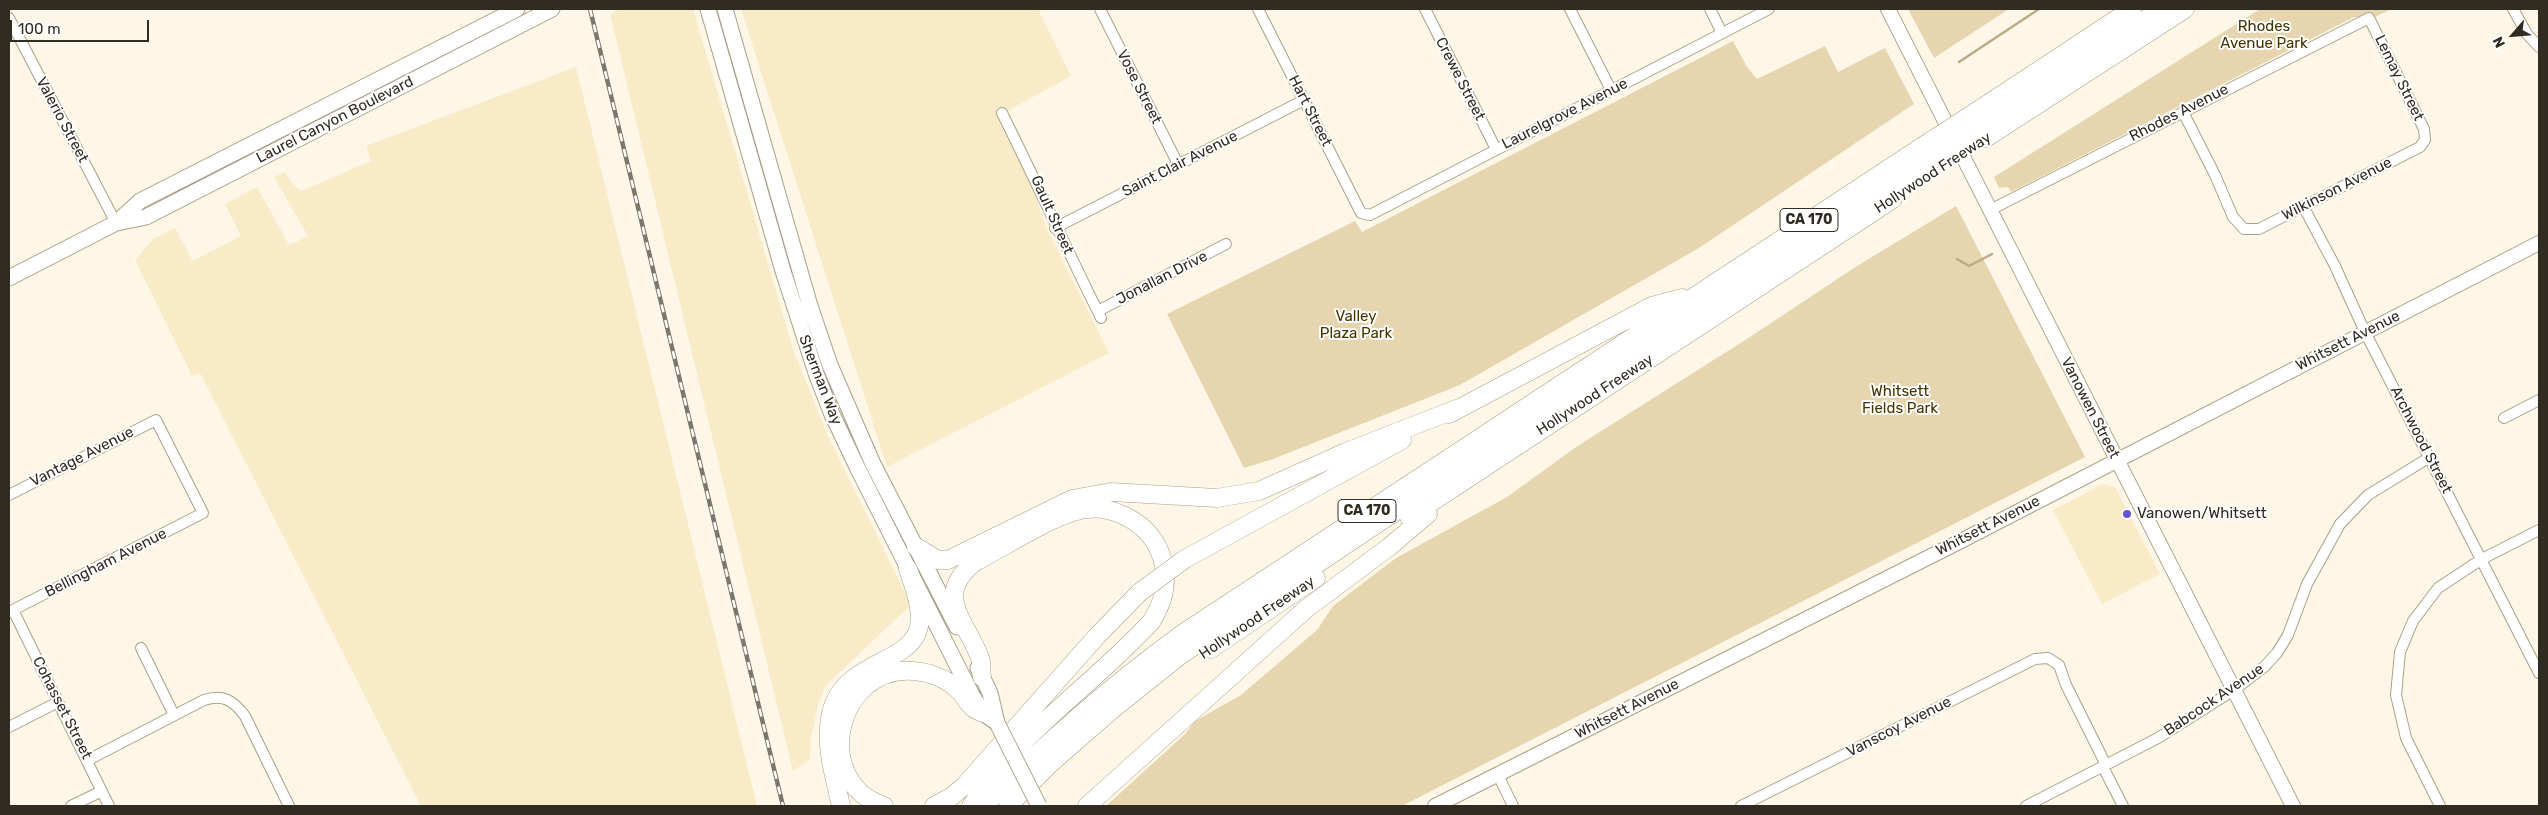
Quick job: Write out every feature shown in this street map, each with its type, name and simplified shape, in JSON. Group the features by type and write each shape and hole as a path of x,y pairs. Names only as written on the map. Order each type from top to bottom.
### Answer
{"highway":[{"name":"Hollywood Freeway","path":"984,806 1049,742 1092,704 1182,634 1697,294 1929,158 1980,125 2132,9"},
{"path":"1980,125 2149,9"},
{"path":"1980,125 2161,9"},
{"name":"Hollywood Freeway","path":"1023,806 1103,732 1193,660 1480,470 1929,158 1980,125 2184,9"},
{"path":"997,806 1102,708 1197,634 1929,158"},
{"path":"1008,806 1051,763 1099,721 1182,654 1929,158"},
{"path":"934,806 951,797 964,786 1097,636 1140,592 1185,559 1459,408 1652,306 1697,294"},
{"path":"916,547 938,560 948,560 1050,508 1072,499 1095,493 1217,498 1259,491 1346,452 1459,408"},
{"path":"1087,806 1306,609 1390,546 1480,470"},
{"path":"971,806 989,779 1029,738 1151,622 1163,601 1166,587 1164,566 1150,536 1124,515 1106,510 1086,509 1062,516 965,569 954,590 953,601 980,658 982,677"},
{"path":"841,806 829,747 830,718 834,704 848,682 861,672 901,650 917,633 919,604 908,569"},
{"path":"884,806 858,790 846,770 841,757 839,746 841,725 849,706 861,690 888,674 902,671 925,672 957,688 972,709 990,718"}],"main road":[{"name":"Laurel Canyon Boulevard","path":"9,278 116,223 140,201 517,9"},
{"name":"Laurel Canyon Boulevard","path":"116,223 146,217 552,9"},
{"name":"Sherman Way","path":"708,9 802,335 836,424 908,569 1039,806"},
{"name":"Sherman Way","path":"725,9 818,332 830,365 852,419 990,693 990,718"},
{"name":"Vanowen Street","path":"1888,9 2293,806"},
{"path":"329,105 337,120"},
{"path":"742,128 758,124"},
{"name":"Whitsett Avenue","path":"1436,806 2539,243"},
{"path":"802,335 818,332"},
{"path":"814,369 830,365"},
{"path":"836,424 852,419"}],"street":[{"name":"Vose Street","path":"1100,9 1178,164"},
{"name":"Hart Street","path":"1258,9 1361,213"},
{"name":"Crewe Street","path":"1425,9 1496,149"},
{"path":"1570,9 1611,90"},
{"path":"1710,9 1722,33"},
{"name":"Laurelgrove Avenue","path":"1361,213 1370,215 1769,9"},
{"path":"2513,9 2527,34 2539,47"},
{"name":"Valerio Street","path":"9,18 116,223"},
{"name":"Rhodes Avenue","path":"1990,210 2369,18"},
{"name":"Lemay Street","path":"2369,18 2424,129 2425,140"},
{"name":"Saint Clair Avenue","path":"1055,228 1304,100"},
{"name":"Wilkinson Avenue","path":"2182,112 2215,175 2233,217 2244,230 2259,229 2420,147 2425,140"},
{"name":"Gault Street","path":"1002,113 1042,192 1055,228 1099,315"},
{"name":"Archwood Street","path":"2303,206 2336,266 2365,332 2536,661 2539,673"},
{"name":"Jonallan Drive","path":"1099,315 1226,244"},
{"path":"2504,418 2539,400"},
{"name":"Vantage Avenue","path":"9,495 156,420 203,513"},
{"name":"Babcock Avenue","path":"2026,806 2158,738 2234,690 2264,667 2278,653 2288,636 2306,584 2340,524 2368,495 2430,458"},
{"name":"Bellingham Avenue","path":"11,611 203,513"},
{"path":"2440,806 2406,738 2396,695 2400,652 2412,621 2438,588 2482,559 2539,530"},
{"name":"Cohasset Street","path":"11,611 88,760 109,806"},
{"path":"141,648 174,715"},
{"name":"Vanscoy Avenue","path":"1746,804 2028,661 2048,658 2059,665 2066,685 2105,766"},
{"path":"88,760 174,715 214,697 230,700 237,704 245,716 289,806"},
{"path":"9,727 58,702"},
{"path":"2105,766 2123,806"},
{"path":"1498,775 1513,806"},
{"path":"71,806 102,791"}],"shaded area":[{"path":"620,9 693,9 794,352 828,436 911,605 826,685 818,704 811,738 810,759 793,771 610,14"},
{"path":"741,9 1038,9 1071,76 997,117 1034,192 1045,225 1109,353 887,467"},
{"path":"576,67 757,806 421,806 200,373 192,376 135,260 153,239 175,228 193,261 241,236 225,204 257,187 289,245 308,236 274,177 285,172 292,183 301,191 371,161 366,146"},
{"path":"2103,484 2115,487 2160,574 2102,604 2053,510"}],"green space":[{"path":"1908,9 2009,9 1934,58"},
{"name":"Rhodes Avenue Park","path":"2260,9 2391,9 2373,18 2354,17 2011,192 2008,187 1999,188 1994,177"},
{"name":"Valley Plaza Park","path":"1733,41 1747,67 1757,79 1825,46 1838,72 1885,48 1914,104 1699,248 1460,385 1273,459 1244,468 1167,314 1355,221 1362,232"},
{"name":"Whitsett Fields Park","path":"1956,206 2085,457 1402,806 1106,806 1185,734 1195,721 1241,695 1317,630 1333,606 1396,558 1507,497 1579,445 1750,337 1857,266"}],"waterway":[{"path":"1959,62 2039,9"},
{"path":"1957,259 1969,266 1992,254"}],"railway":[{"path":"590,9 783,806"}],"place":[{"name":"Vanowen/Whitsett","path":"2127,514"}]}
